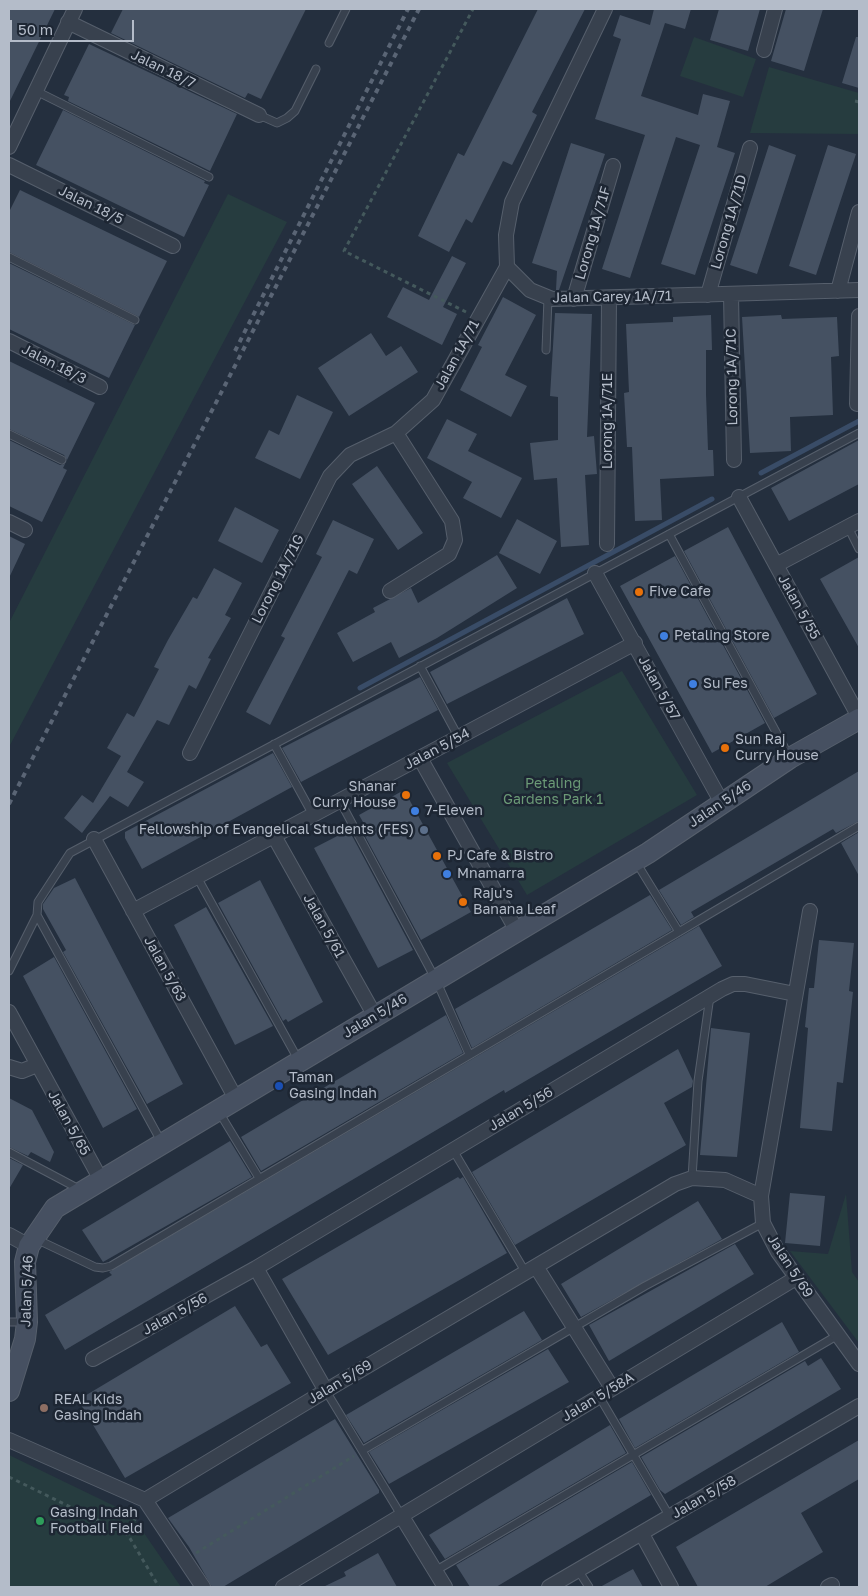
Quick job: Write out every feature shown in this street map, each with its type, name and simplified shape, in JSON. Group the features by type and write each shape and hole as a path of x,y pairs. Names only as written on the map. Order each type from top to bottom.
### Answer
{"street":[{"path":"9,147 75,9"},
{"path":"506,267 506,235 512,202 605,9"},
{"path":"764,50 776,9"},
{"name":"Jalan 18/7","path":"68,22 258,115"},
{"name":"Lorong 1A/71D","path":"708,295 750,148"},
{"name":"Jalan 18/5","path":"9,164 173,246"},
{"name":"Lorong 1A/71F","path":"574,299 612,166"},
{"path":"838,291 859,212"},
{"name":"Jalan 1A/71","path":"396,433 432,400 506,267"},
{"name":"Jalan Carey 1A/71","path":"506,267 530,290 548,298 574,299 859,290"},
{"name":"Lorong 1A/71C","path":"731,294 734,460"},
{"name":"Lorong 1A/71E","path":"607,544 608,298"},
{"path":"857,404 859,316"},
{"name":"Jalan 18/3","path":"9,341 100,387"},
{"path":"390,591 449,554 455,540 452,521 396,433"},
{"name":"Lorong 1A/71G","path":"190,753 330,476 350,455 396,433"},
{"name":"Jalan 5/55","path":"739,497 859,718"},
{"path":"9,522 26,530"},
{"path":"776,565 853,524"},
{"name":"Jalan 5/57","path":"595,574 635,643 722,803"},
{"name":"Jalan 5/54","path":"133,911 635,643"},
{"name":"Jalan 5/46","path":"9,1392 25,1339 18,1322 25,1262 31,1242 55,1208 635,860 790,758 859,718"},
{"path":"420,758 517,931"},
{"name":"Jalan 5/61","path":"274,836 375,1016"},
{"name":"Jalan 5/63","path":"94,839 236,1099"},
{"path":"761,1196 810,912"},
{"name":"Jalan 5/56","path":"93,1360 256,1268 733,984 745,984 795,994"},
{"name":"Jalan 5/65","path":"9,1012 101,1180"},
{"path":"9,1067 22,1071 37,1065"},
{"name":"Jalan 5/69","path":"145,1500 675,1184 692,1178 725,1180 761,1196 763,1223 778,1252 859,1364"},
{"path":"9,1235 31,1242"},
{"path":"256,1268 326,1391"},
{"path":"532,1271 574,1328 612,1388"},
{"name":"Jalan 5/58A","path":"284,1587 400,1515 796,1278"},
{"name":"Jalan 5/58","path":"549,1587 859,1406"},
{"path":"9,1440 145,1500 203,1587"},
{"path":"400,1515 445,1587"},
{"path":"642,1534 671,1587"}],"lane":[{"path":"329,43 346,9"},
{"path":"258,115 277,123 287,118 295,111 316,69"},
{"path":"36,91 209,177"},
{"path":"9,257 135,320"},
{"path":"546,350 548,298"},
{"path":"9,971 37,915 38,902 72,850 859,433"},
{"path":"9,434 62,460"},
{"path":"853,524 859,549"},
{"path":"669,534 790,758"},
{"path":"420,666 459,738"},
{"path":"274,744 313,816"},
{"path":"340,801 436,980 469,1054"},
{"path":"31,1242 95,1266 107,1267 859,826"},
{"path":"635,860 679,932"},
{"path":"197,877 299,1061"},
{"path":"37,915 162,1143"},
{"path":"692,1178 698,1081 710,996"},
{"path":"217,1110 259,1178"},
{"path":"453,1150 532,1271"},
{"path":"9,1152 82,1191"},
{"path":"363,1450 645,1286 763,1223"},
{"path":"435,1571 838,1334"},
{"path":"326,1391 363,1450 400,1515"},
{"path":"599,1396 670,1517"},
{"path":"578,1570 589,1587"}],"path":[{"path":"473,9 344,251 478,318"},
{"path":"184,1560 363,1450"},
{"path":"9,1477 128,1535 159,1587"},
{"path":"128,1535 145,1500"}],"green space":[{"path":"694,37 756,59 743,97 680,76"},
{"path":"769,67 859,93 858,134 750,133"},
{"path":"228,194 287,222 9,747 9,623"},
{"name":"Petaling Gardens Park 1","path":"622,671 697,795 527,895 447,763"},
{"path":"846,1194 852,1272 859,1282 859,1343 790,1251 828,1254"},
{"path":"9,1455 131,1514 181,1587 9,1587"}],"building":[{"path":"9,9 55,9 9,103"},
{"path":"123,9 306,9 261,99 248,93 245,98 111,33"},
{"path":"538,9 585,9 532,112 537,115 512,165 503,161 472,223 466,219 449,252 418,236 458,153 464,156"},
{"path":"654,9 691,9 685,29 665,23 641,96 698,115 703,94 730,101 717,147 735,153 695,275 661,264 700,145 676,137 630,278 602,269 645,135 595,119 621,39 613,36 620,15 650,25"},
{"path":"719,9 760,9 748,51 710,40"},
{"path":"786,9 823,9 804,71 771,61"},
{"path":"856,37 859,37 859,88 842,83"},
{"path":"89,44 237,114 210,171 68,101 69,97 64,95"},
{"path":"63,110 205,181 204,183 209,185 184,237 36,165"},
{"path":"571,143 605,154 559,290 556,290 557,271 532,263"},
{"path":"769,145 796,155 757,274 730,265"},
{"path":"828,145 856,154 816,275 789,266"},
{"path":"20,190 167,261 139,317 9,252 9,212"},
{"path":"452,256 466,263 443,307 457,314 442,345 387,317 403,287 429,300"},
{"path":"9,263 135,325 109,378 9,329"},
{"path":"503,297 536,315 505,375 527,386 511,417 460,390 482,347 478,345"},
{"path":"555,313 592,314 587,437 594,436 597,474 585,475 589,545 561,547 557,478 534,480 530,443 558,440 558,397 550,396"},
{"path":"711,315 712,350 706,350 706,394 708,450 713,450 714,476 660,479 662,520 635,521 632,447 627,447 624,393 629,392 626,324 673,322 673,317"},
{"path":"781,315 782,319 837,317 839,356 831,357 833,415 790,417 791,451 750,453 742,317"},
{"path":"371,333 386,356 401,346 418,372 349,416 318,368"},
{"path":"9,361 95,403 67,460 64,455 9,429"},
{"path":"297,395 333,412 300,479 255,458 269,430 279,435"},
{"path":"447,419 477,434 468,451 522,478 501,518 463,498 472,482 427,458"},
{"path":"9,440 60,465 65,464 63,468 67,470 42,522 9,506"},
{"path":"859,440 859,484 789,521 771,488"},
{"path":"377,466 423,533 398,550 352,484"},
{"path":"235,507 279,530 262,563 218,541"},
{"path":"517,519 557,541 540,574 499,553"},
{"path":"333,520 374,539 357,574 349,570 270,725 246,712 285,638 281,636 322,557 316,554"},
{"path":"728,527 817,694 774,718 684,551"},
{"path":"9,536 25,544 9,578"},
{"path":"497,555 517,588 437,638 399,658 391,642 353,662 337,633 375,612 373,608 411,588 418,603"},
{"path":"675,556 765,723 712,753 620,586"},
{"path":"859,557 859,648 820,579"},
{"path":"214,568 242,583 225,615 231,618 208,658 211,659 196,689 189,685 169,725 157,720 127,772 144,782 128,807 110,796 82,833 64,818 82,795 93,803 121,756 107,748 127,713 134,717 159,669 154,667 168,640 193,597 197,599"},
{"path":"567,598 584,634 447,704 430,672"},
{"path":"420,677 438,710 301,782 282,748"},
{"path":"273,753 292,787 142,869 125,838 125,832"},
{"path":"859,771 859,821 836,833 833,829 691,912 694,917 681,925 659,890"},
{"path":"404,790 471,912 421,940 359,825 363,822 359,815"},
{"path":"349,830 413,950 378,968 314,848"},
{"path":"859,832 859,876 841,843"},
{"path":"75,878 183,1084 147,1104 63,952 66,950 43,909 43,904 54,888"},
{"path":"260,880 323,1002 288,1022 286,1019 283,1021 218,903"},
{"path":"650,895 672,930 472,1048 455,1009"},
{"path":"206,907 273,1026 235,1045 174,925"},
{"path":"699,926 722,966 505,1093 504,1090 65,1350 45,1315 112,1275 109,1272"},
{"path":"819,940 854,943 849,991 853,992 843,1083 837,1082 832,1131 800,1128 808,1028 805,1027 809,988 814,988"},
{"path":"54,957 137,1109 103,1128 23,976"},
{"path":"446,1015 463,1053 261,1171 241,1137"},
{"path":"711,1028 750,1033 737,1157 700,1155"},
{"path":"678,1049 693,1081 692,1087 664,1103 686,1145 515,1245 472,1172"},
{"path":"9,1098 32,1110 54,1152 50,1162 31,1152 28,1156 9,1147"},
{"path":"230,1141 252,1177 103,1262 82,1230"},
{"path":"9,1158 23,1165 9,1189"},
{"path":"458,1177 460,1179 463,1177 507,1253 328,1355 282,1279"},
{"path":"790,1193 825,1196 820,1246 785,1243"},
{"path":"698,1201 722,1239 581,1317 561,1284"},
{"path":"735,1244 754,1274 609,1361 589,1325"},
{"path":"235,1306 261,1347 267,1344 291,1383 125,1478 78,1400"},
{"path":"524,1311 542,1340 364,1443 346,1415"},
{"path":"782,1322 799,1352 635,1448 619,1419"},
{"path":"548,1349 569,1382 389,1484 369,1452"},
{"path":"821,1358 841,1389 665,1494 660,1490 641,1457 805,1361 808,1366"},
{"path":"335,1419 379,1490 379,1493 223,1587 212,1587 189,1547 168,1518"},
{"path":"610,1425 626,1453 445,1559 429,1535"},
{"path":"859,1440 859,1479 801,1513 823,1552 765,1587 698,1587 676,1547"},
{"path":"632,1462 651,1495 496,1587 470,1587 456,1565"},
{"path":"378,1553 397,1587 323,1587 346,1576 344,1572"},
{"path":"633,1569 643,1587 600,1587"}],"waterway":[{"path":"761,473 859,421"},
{"path":"360,688 712,499"}],"railway":[{"path":"235,351 408,9"},
{"path":"9,804 419,9"}],"place":[{"name":"Five Cafe","path":"639,592"},
{"name":"Petaling Store","path":"664,636"},
{"name":"Su Fes","path":"693,684"},
{"name":"Sun Raj Curry House","path":"725,748"},
{"name":"Shanar Curry House","path":"406,795"},
{"name":"7-Eleven","path":"415,811"},
{"name":"Fellowship of Evangelical Students (FES)","path":"424,830"},
{"name":"PJ Cafe & Bistro","path":"437,856"},
{"name":"Mnamarra","path":"447,874"},
{"name":"Raju's Banana Leaf","path":"463,902"},
{"name":"Taman Gasing Indah","path":"279,1086"},
{"name":"REAL Kids Gasing Indah","path":"44,1408"},
{"name":"Gasing Indah Football Field","path":"40,1521"}]}
